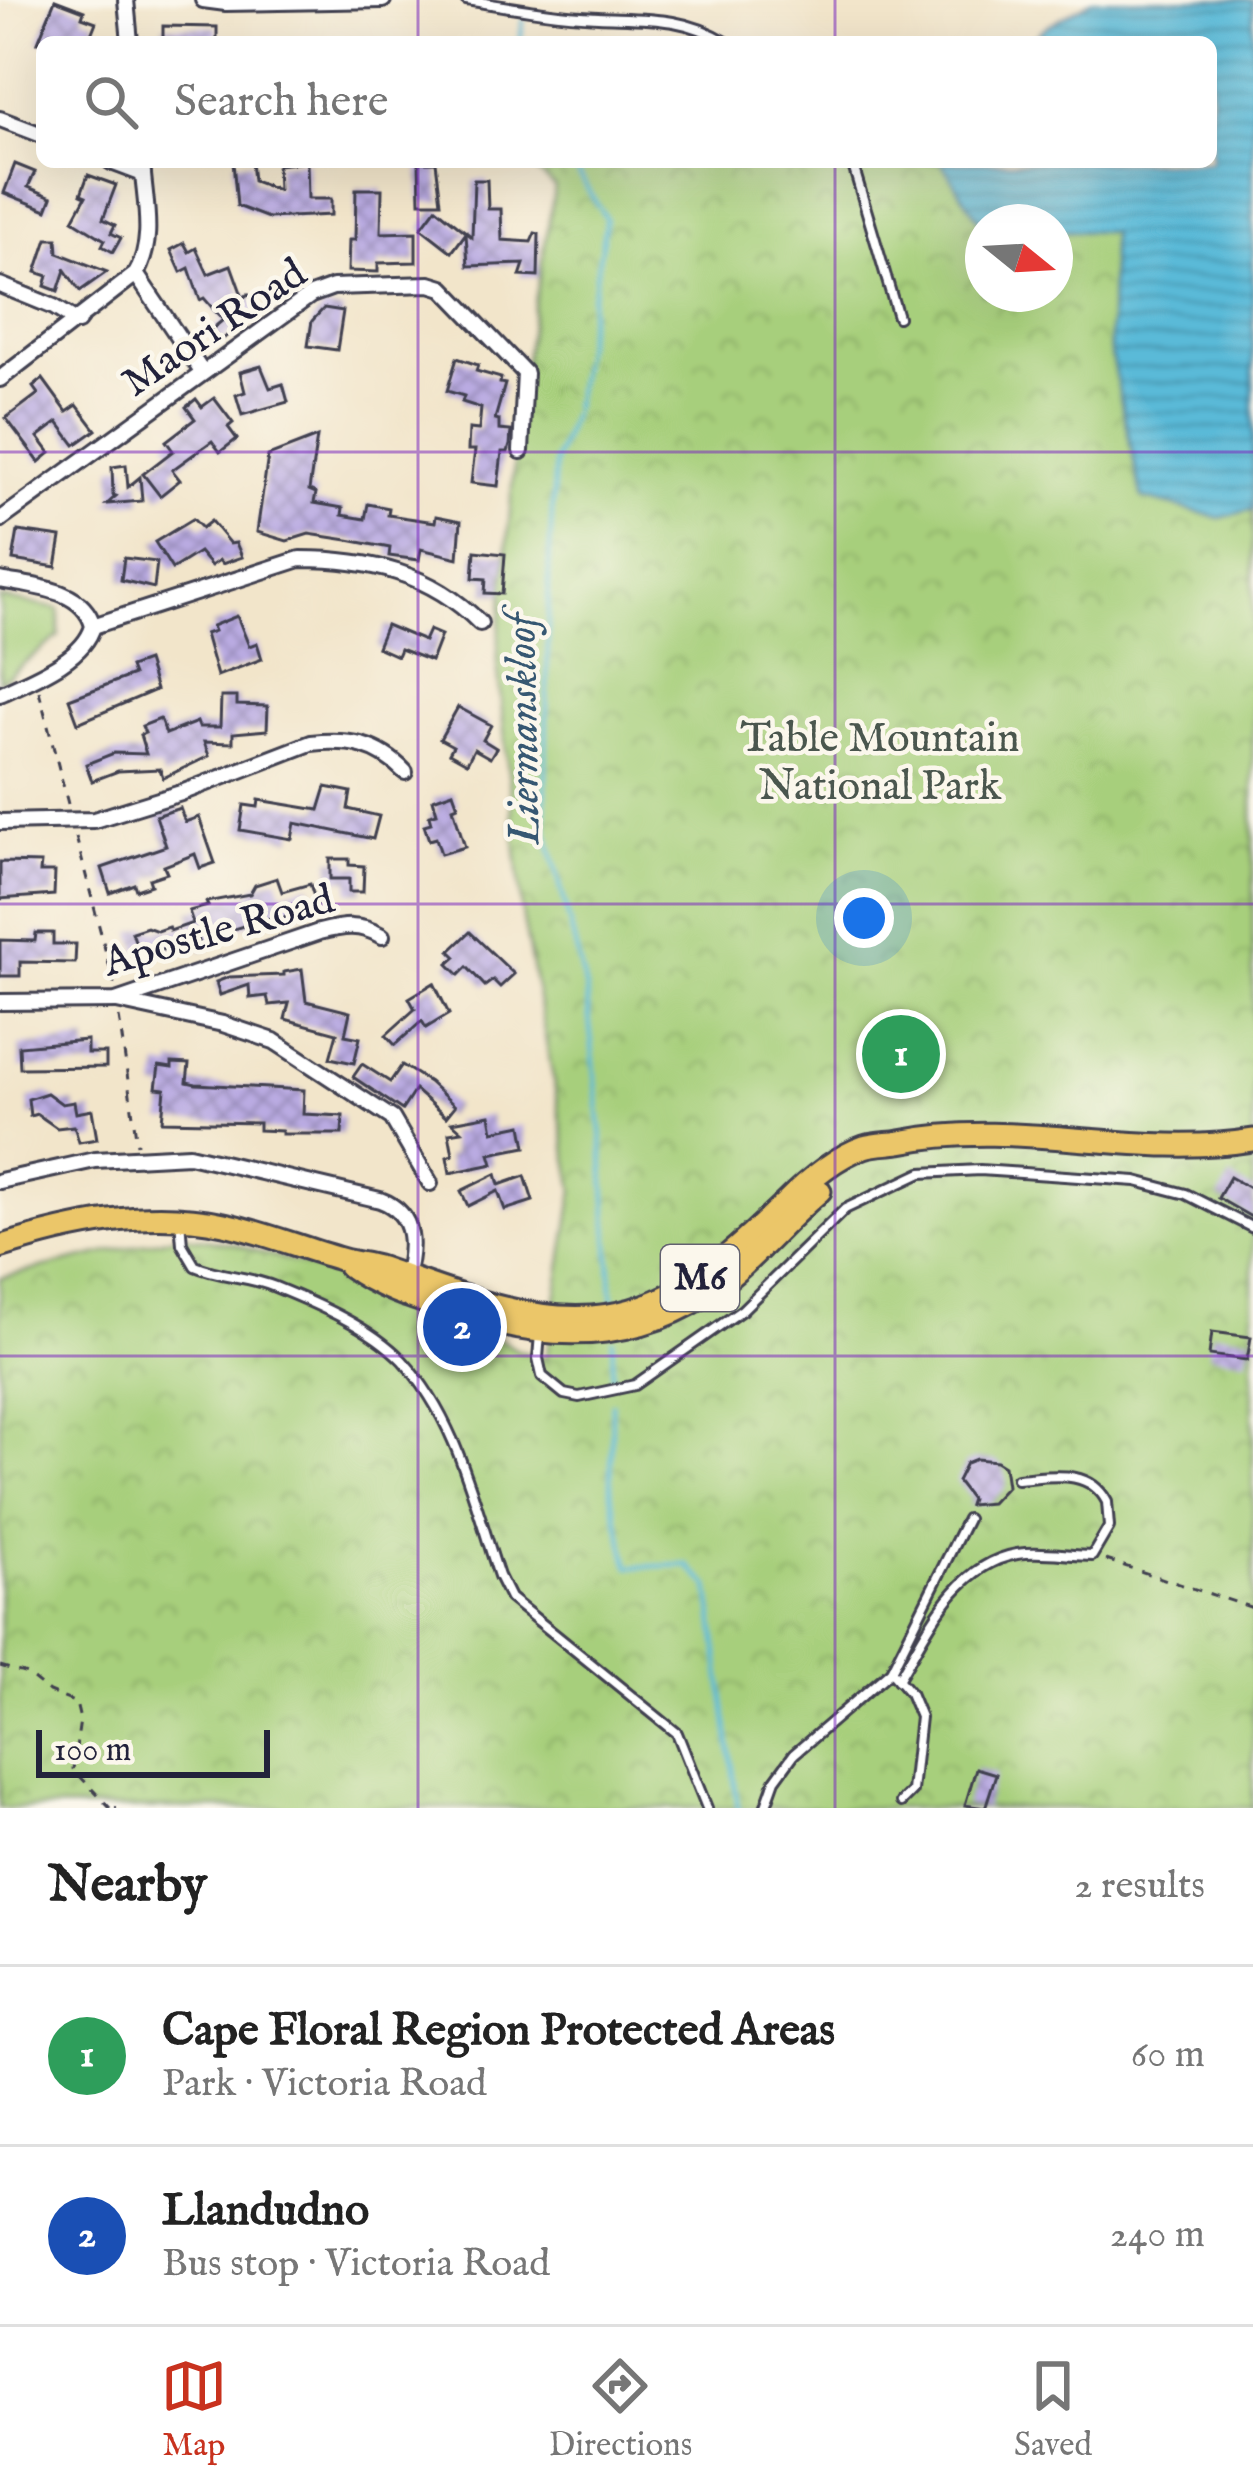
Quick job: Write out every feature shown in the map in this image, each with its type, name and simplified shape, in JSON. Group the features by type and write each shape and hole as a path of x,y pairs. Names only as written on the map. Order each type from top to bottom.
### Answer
{"main road":[{"name":"M6","path":"0,1247 94,1222 179,1219 241,1228 341,1260 370,1280 403,1285 495,1324 541,1324 609,1316 679,1292 824,1171 866,1146 972,1132 1210,1144 1253,1140"}],"street":[{"path":"126,0 129,36"},
{"path":"203,0 383,0"},
{"path":"0,119 36,133"},
{"path":"0,379 136,274 145,256 148,232 142,168"},
{"path":"136,274 202,372"},
{"path":"0,285 78,322"},
{"name":"Maori Road","path":"0,520 275,318 324,290 437,285 523,370 521,451"},
{"path":"0,694 36,678 82,646 93,626 300,559 336,561 424,580 446,591 481,623"},
{"path":"0,580 69,597 85,606 93,626"},
{"path":"0,822 72,823 112,815 311,743 370,746 405,772"},
{"name":"Apostle Road","path":"0,1002 116,1001 319,932 352,925 382,936"},
{"path":"116,1001 223,1024 274,1042 392,1118 430,1183"},
{"path":"0,1181 95,1160 139,1156 212,1159 389,1204 403,1214 410,1230 403,1285"}],"lane":[{"path":"466,0 602,17 658,17 715,36"},
{"path":"854,168 898,317"},
{"path":"1210,1144 1253,1153"},
{"path":"541,1324 538,1358 542,1376 563,1394 579,1396 634,1385 742,1310 844,1209 921,1173 980,1169 1136,1181 1186,1194 1253,1228"},
{"path":"179,1219 182,1244 195,1266 294,1295 358,1328 401,1360 451,1437 510,1598 677,1733 707,1808"},
{"path":"898,1680 953,1593 987,1566 1014,1555 1093,1556 1109,1527 1104,1494 1077,1477 1017,1479"},
{"path":"765,1808 775,1780 794,1754 891,1671 967,1519"},
{"path":"891,1671 910,1694 920,1717 912,1791 901,1802"}],"path":[{"path":"36,678 109,956 139,1156"},
{"path":"1093,1556 1253,1608"},
{"path":"0,1666 27,1674 49,1692 76,1703 80,1720 73,1769 114,1808"}],"green space":[{"name":"Table Mountain National Park","path":"532,168 945,168 970,204 965,204 965,312 1073,312 1073,231 1112,231 1110,351 1219,518 1253,509 1253,1808 0,1808 0,1278 180,1235 234,1244 335,1275 342,1284 485,1331 519,1351 546,1359 574,1190 523,919 497,662 521,383 555,186"},
{"path":"0,598 59,609 59,636 0,682"}],"water":[{"path":"1093,0 1253,0 1253,509 1220,518 1142,498 1110,351 1111,232 1073,231 1073,204 968,204 945,168 1217,168 1217,36 1036,36"}],"building":[{"path":"55,0 84,11 82,17 96,22 90,36 40,36"},
{"path":"163,26 217,27 217,36 163,36"},
{"path":"15,164 35,172 28,187 52,197 47,210 4,193"},
{"path":"234,168 252,168 253,181 278,190 277,168 307,168 308,199 331,199 331,215 268,218 237,206"},
{"path":"419,168 437,168 441,202 420,202"},
{"path":"88,175 116,185 103,219 115,225 111,233 121,238 113,252 102,246 105,240 73,220 86,196 81,194"},
{"path":"474,180 487,180 488,209 501,209 502,240 531,242 539,234 538,277 520,276 524,264 468,266 466,233 452,252 421,228 436,208 472,237"},
{"path":"356,189 382,189 381,233 416,232 416,262 378,263 378,272 348,271 349,240 355,240"},
{"path":"47,239 57,239 58,253 107,272 80,291 65,270 58,291 45,286 48,276 36,272"},
{"path":"184,243 189,252 196,248 208,274 231,265 243,298 248,294 259,307 221,341 211,330 223,320 204,298 200,300 189,268 181,272 171,250"},
{"path":"324,308 343,311 337,350 308,346 312,321"},
{"path":"457,358 478,365 476,371 501,378 500,383 505,384 495,419 499,430 511,431 508,452 502,452 498,486 471,483 475,450 468,450 469,429 479,430 481,408 447,391"},
{"path":"261,366 270,388 283,384 288,402 242,415 236,395 245,392 240,372"},
{"path":"43,379 67,412 77,405 96,430 75,445 58,422 38,437 50,453 39,462 6,418 38,394 33,387"},
{"path":"214,398 233,423 228,427 237,439 220,452 212,441 172,470 180,480 160,496 143,474 173,451 166,441 195,419 186,407 196,399 202,407"},
{"path":"317,437 309,490 316,493 314,503 343,508 342,515 365,519 368,504 389,508 388,515 461,521 458,558 421,549 419,560 389,556 390,548 348,540 309,534 287,541 257,532 268,456"},
{"path":"126,465 128,487 140,477 142,501 107,504 116,496 112,467"},
{"path":"193,519 202,528 211,521 230,544 236,543 242,557 211,566 199,552 172,569 155,542"},
{"path":"18,531 61,537 56,567 13,560"},
{"path":"475,551 505,554 502,594 485,593 486,579 473,578"},
{"path":"124,558 157,562 154,588 121,580"},
{"path":"237,616 249,646 257,643 262,659 217,676 205,634"},
{"path":"386,625 424,641 429,630 441,635 431,661 400,649 397,656 377,647"},
{"path":"147,661 156,690 78,723 69,699 133,675 130,667"},
{"path":"221,697 237,697 237,705 268,706 267,730 233,733 233,743 204,742 209,756 163,778 160,769 118,771 92,781 86,764 114,753 146,754 142,726 160,719 166,734 197,722 199,727 220,727"},
{"path":"458,707 491,725 483,740 496,748 490,758 474,749 467,763 449,753 453,746 440,739"},
{"path":"326,787 351,792 348,809 379,816 373,839 295,823 292,839 240,830 244,805 258,807 259,800 319,810"},
{"path":"453,792 465,847 441,854 436,838 429,840 424,825 431,823 429,815 437,813 433,799"},
{"path":"180,808 185,822 199,817 215,863 200,868 195,854 164,866 167,873 149,879 151,885 136,890 134,884 110,893 102,868 166,846 156,816"},
{"path":"330,859 349,859 349,865 364,866 363,892 349,892 349,879 330,879"},
{"path":"0,862 41,863 40,872 55,872 54,895 0,899"},
{"path":"277,878 282,892 310,884 317,906 217,934 221,944 201,951 197,938 139,953 132,932 147,927 170,931 193,923 189,911 208,906 206,902 250,894 255,885"},
{"path":"470,932 514,974 500,987 493,980 485,986 467,967 459,975 448,964 456,957 450,951"},
{"path":"36,933 53,933 53,944 76,944 75,963 20,962 20,976 0,976 0,940 35,941"},
{"path":"302,969 306,1001 350,1012 345,1035 360,1038 354,1063 330,1058 337,1033 285,1019 289,1003 269,1005 267,996 250,998 249,985 220,995 216,982"},
{"path":"434,983 449,1014 426,1028 422,1021 395,1045 386,1035 415,1009 409,998"},
{"path":"87,1040 87,1053 106,1053 106,1067 20,1068 19,1046"},
{"path":"172,1063 189,1064 187,1082 196,1084 304,1090 303,1114 343,1116 342,1134 282,1134 259,1130 259,1123 162,1121 165,1089 156,1088 159,1066 172,1068"},
{"path":"362,1064 390,1082 402,1065 455,1106 446,1117 415,1090 402,1110 353,1077"},
{"path":"47,1093 62,1104 74,1102 76,1113 92,1110 97,1139 79,1142 74,1126 57,1128 37,1114 30,1116 28,1099"},
{"path":"490,1115 493,1131 522,1125 526,1147 490,1154 493,1164 450,1173 449,1133 462,1131 452,1122"},
{"path":"496,1174 499,1185 525,1176 533,1201 505,1210 498,1191 468,1206 461,1191"},
{"path":"1230,1177 1253,1190 1253,1218 1218,1198"},
{"path":"1212,1332 1251,1337 1247,1360 1209,1355"},
{"path":"976,1459 1004,1466 1007,1486 991,1503 969,1505 971,1499 957,1481 966,1463"},
{"path":"976,1768 996,1774 985,1808 965,1805"}],"waterway":[{"name":"Liermanskloof","path":"521,36 523,21"},
{"name":"Liermanskloof","path":"575,168 606,219 572,414 555,461 545,824 586,989 613,1305"},
{"name":"Liermanskloof","path":"612,1378 613,1340"},
{"path":"612,1404 611,1493 629,1567 687,1565 709,1586 738,1808"}],"place":[{"name":"Cape Floral Region Protected Areas","path":"901,1054"},
{"name":"Llandudno","path":"462,1327"}]}
